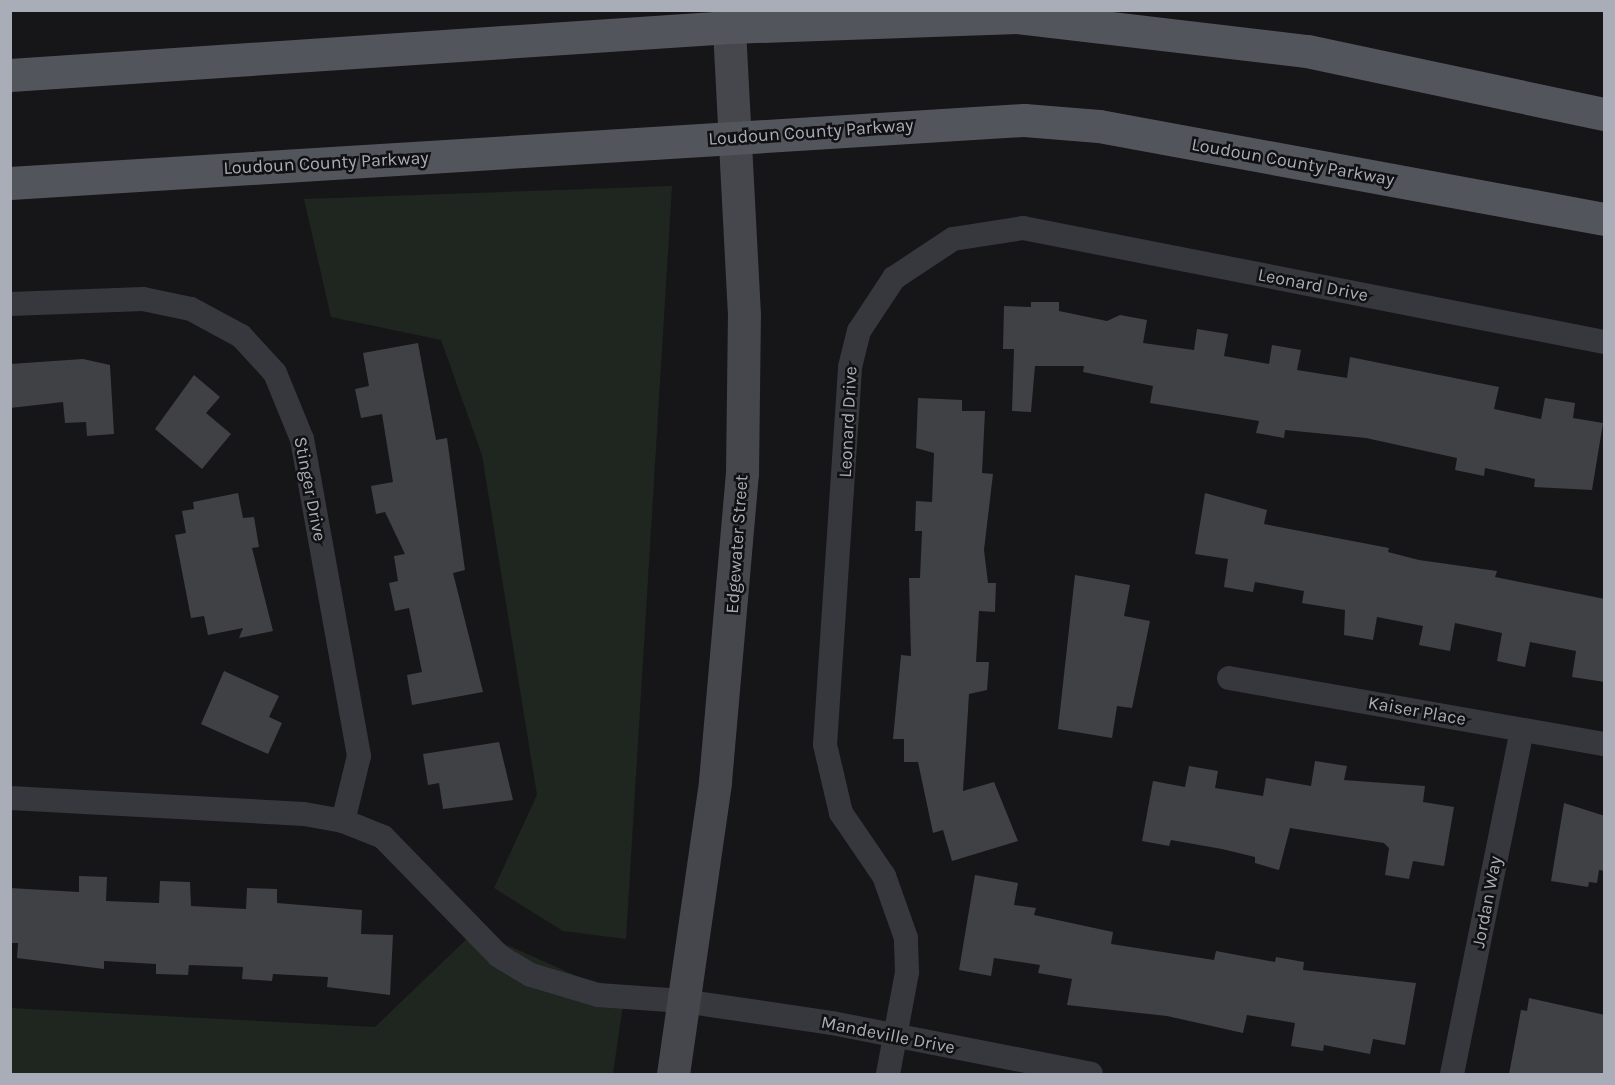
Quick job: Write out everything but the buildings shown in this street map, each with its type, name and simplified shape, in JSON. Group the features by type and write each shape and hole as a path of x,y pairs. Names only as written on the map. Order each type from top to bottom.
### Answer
{"main road":[{"path":"10,75 729,19 1017,16 1160,30 1307,51 1605,114"},
{"name":"Loudoun County Parkway","path":"10,183 1024,120 1099,126 1605,219"}],"street":[{"name":"Edgewater Street","path":"673,1074 719,746 741,485 744,315 729,19"},
{"name":"Leonard Drive","path":"888,1074 907,972 906,938 884,876 841,813 825,745 850,367 859,331 894,278 953,238 1023,228 1605,342"},
{"name":"Stinger Drive","path":"10,304 143,299 190,309 241,336 276,373 302,439 359,756 343,821"},
{"name":"Kaiser Place","path":"1228,678 1605,744"},
{"name":"Jordan Way","path":"1452,1074 1522,730"},
{"path":"10,798 304,814 343,821 383,837 499,956 531,975 598,995 683,1001"},
{"name":"Mandeville Drive","path":"683,1001 896,1036 1091,1074"}],"shaded area":[{"path":"672,186 626,939 563,931 494,888 537,795 482,455 441,340 331,317 304,199"},
{"path":"475,931 624,997 613,1074 11,1074 10,1008 375,1027"}]}
